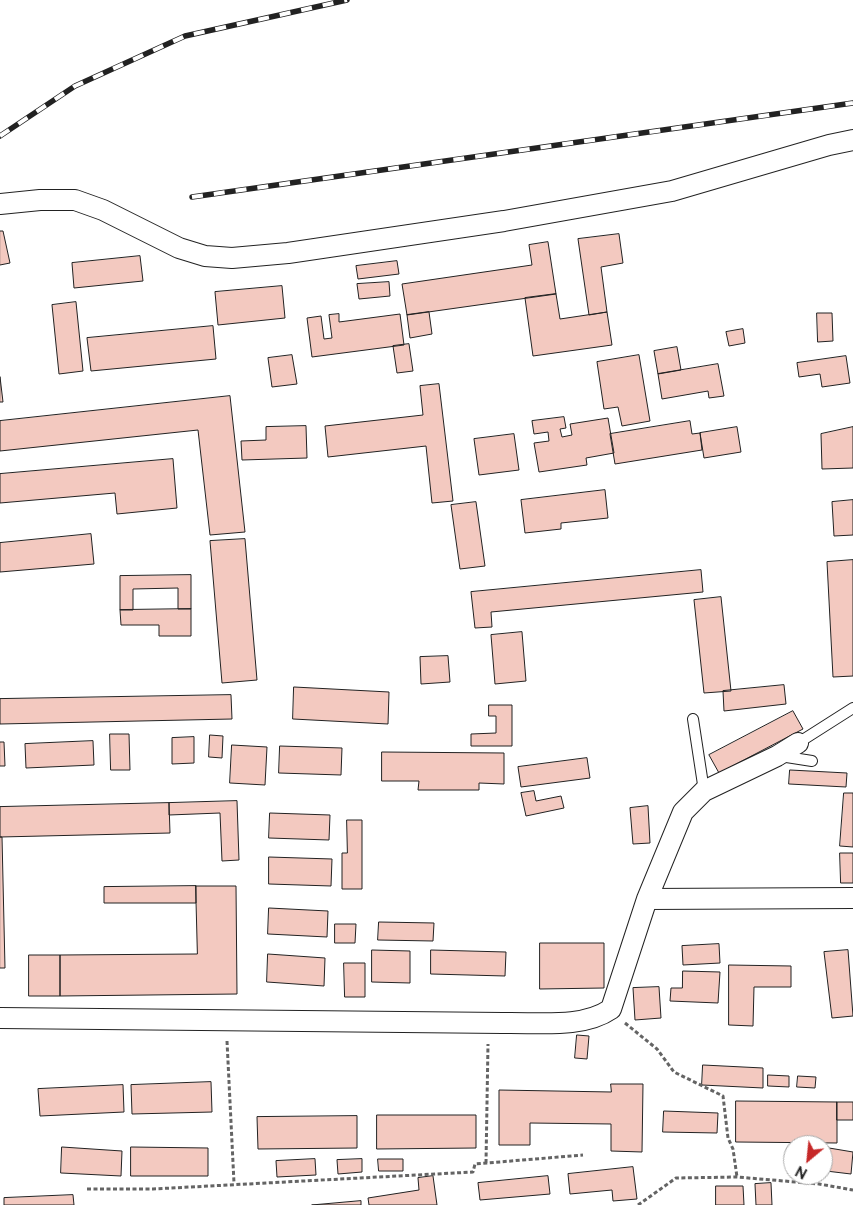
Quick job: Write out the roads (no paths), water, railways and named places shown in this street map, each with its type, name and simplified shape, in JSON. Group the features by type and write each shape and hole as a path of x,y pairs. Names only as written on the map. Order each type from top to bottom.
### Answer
{"street":[{"path":"0,204 40,200 75,200 103,210 179,248 205,256 232,258 288,253 484,224 672,192 830,145 853,140"},
{"path":"0,1018 488,1023 573,1021 599,1017 611,1009 647,899 683,812 704,791 777,756 798,743"},
{"path":"647,899 853,898"}],"lane":[{"path":"798,743 853,708"},
{"path":"693,718 704,791"},
{"path":"777,756 812,762"}],"railway":[{"path":"0,136 75,86 185,36 347,0"},
{"path":"192,197 853,103"}]}
